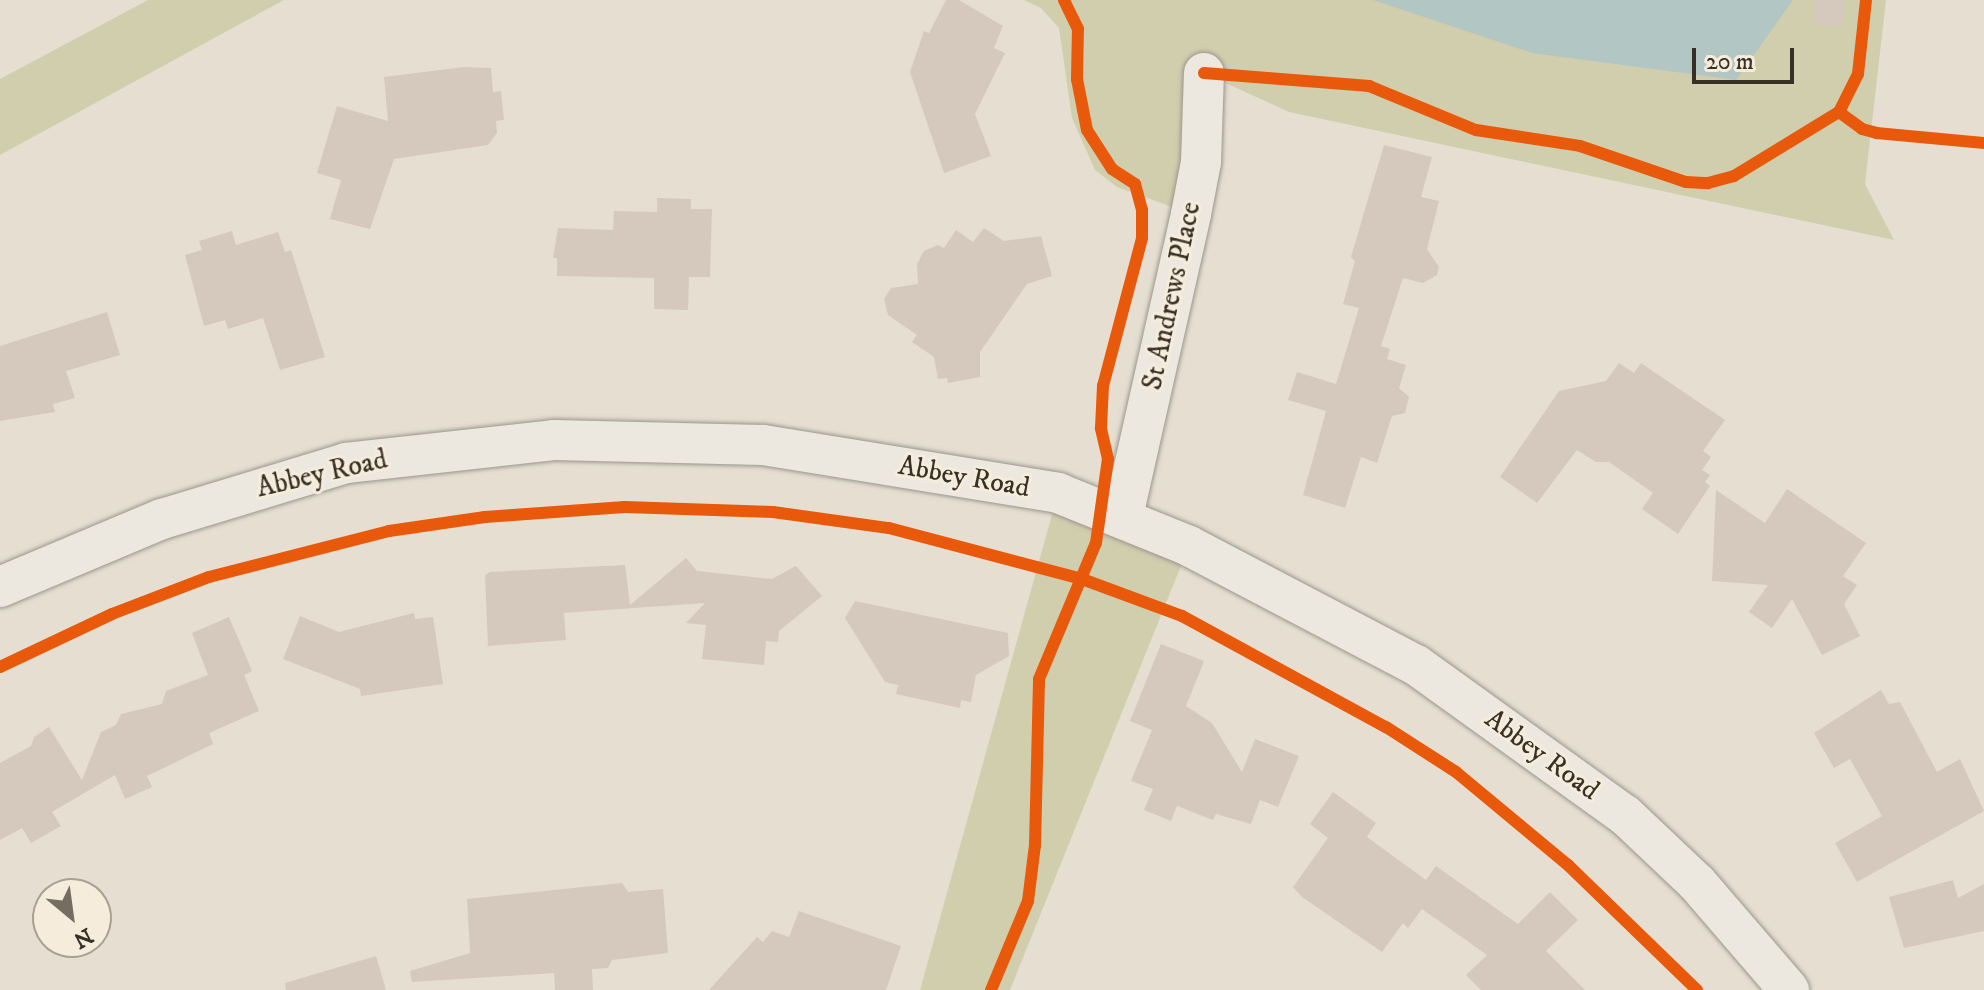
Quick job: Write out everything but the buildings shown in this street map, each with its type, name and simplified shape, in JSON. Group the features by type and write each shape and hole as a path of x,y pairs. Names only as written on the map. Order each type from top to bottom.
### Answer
{"street":[{"name":"St Andrews Place","path":"1123,516 1198,175 1204,73"},
{"name":"Abbey Road","path":"0,587 162,519 346,463 554,440 763,445 1058,493 1123,516 1305,603 1416,665 1625,815 1697,883 1789,990"}],"shaded area":[{"path":"148,0 284,0 0,155 0,79"},
{"path":"1024,0 1886,0 1865,184 1894,240 1289,112 1204,73 1191,214 1117,187 1095,170 1072,118 1059,28 1041,8"},
{"path":"1373,0 1793,0 1736,80 1532,53"},
{"path":"1058,493 1189,546 1010,990 920,990"}],"cycle path":[{"path":"991,990 1028,901 1035,845 1039,679 1096,543 1108,459 1101,428 1103,386 1142,238 1142,210 1135,184 1112,169 1087,130 1077,79 1078,29 1064,0"},
{"path":"1204,73 1369,86 1476,130 1580,146 1686,182 1708,183 1734,176 1839,112 1858,74 1866,0"},
{"path":"1839,112 1862,129 1877,133 1984,143"},
{"path":"0,667 112,614 209,577 389,531 485,517 625,507 773,512 889,528 1082,579 1182,616 1386,727 1456,772 1568,865 1697,990"}]}
